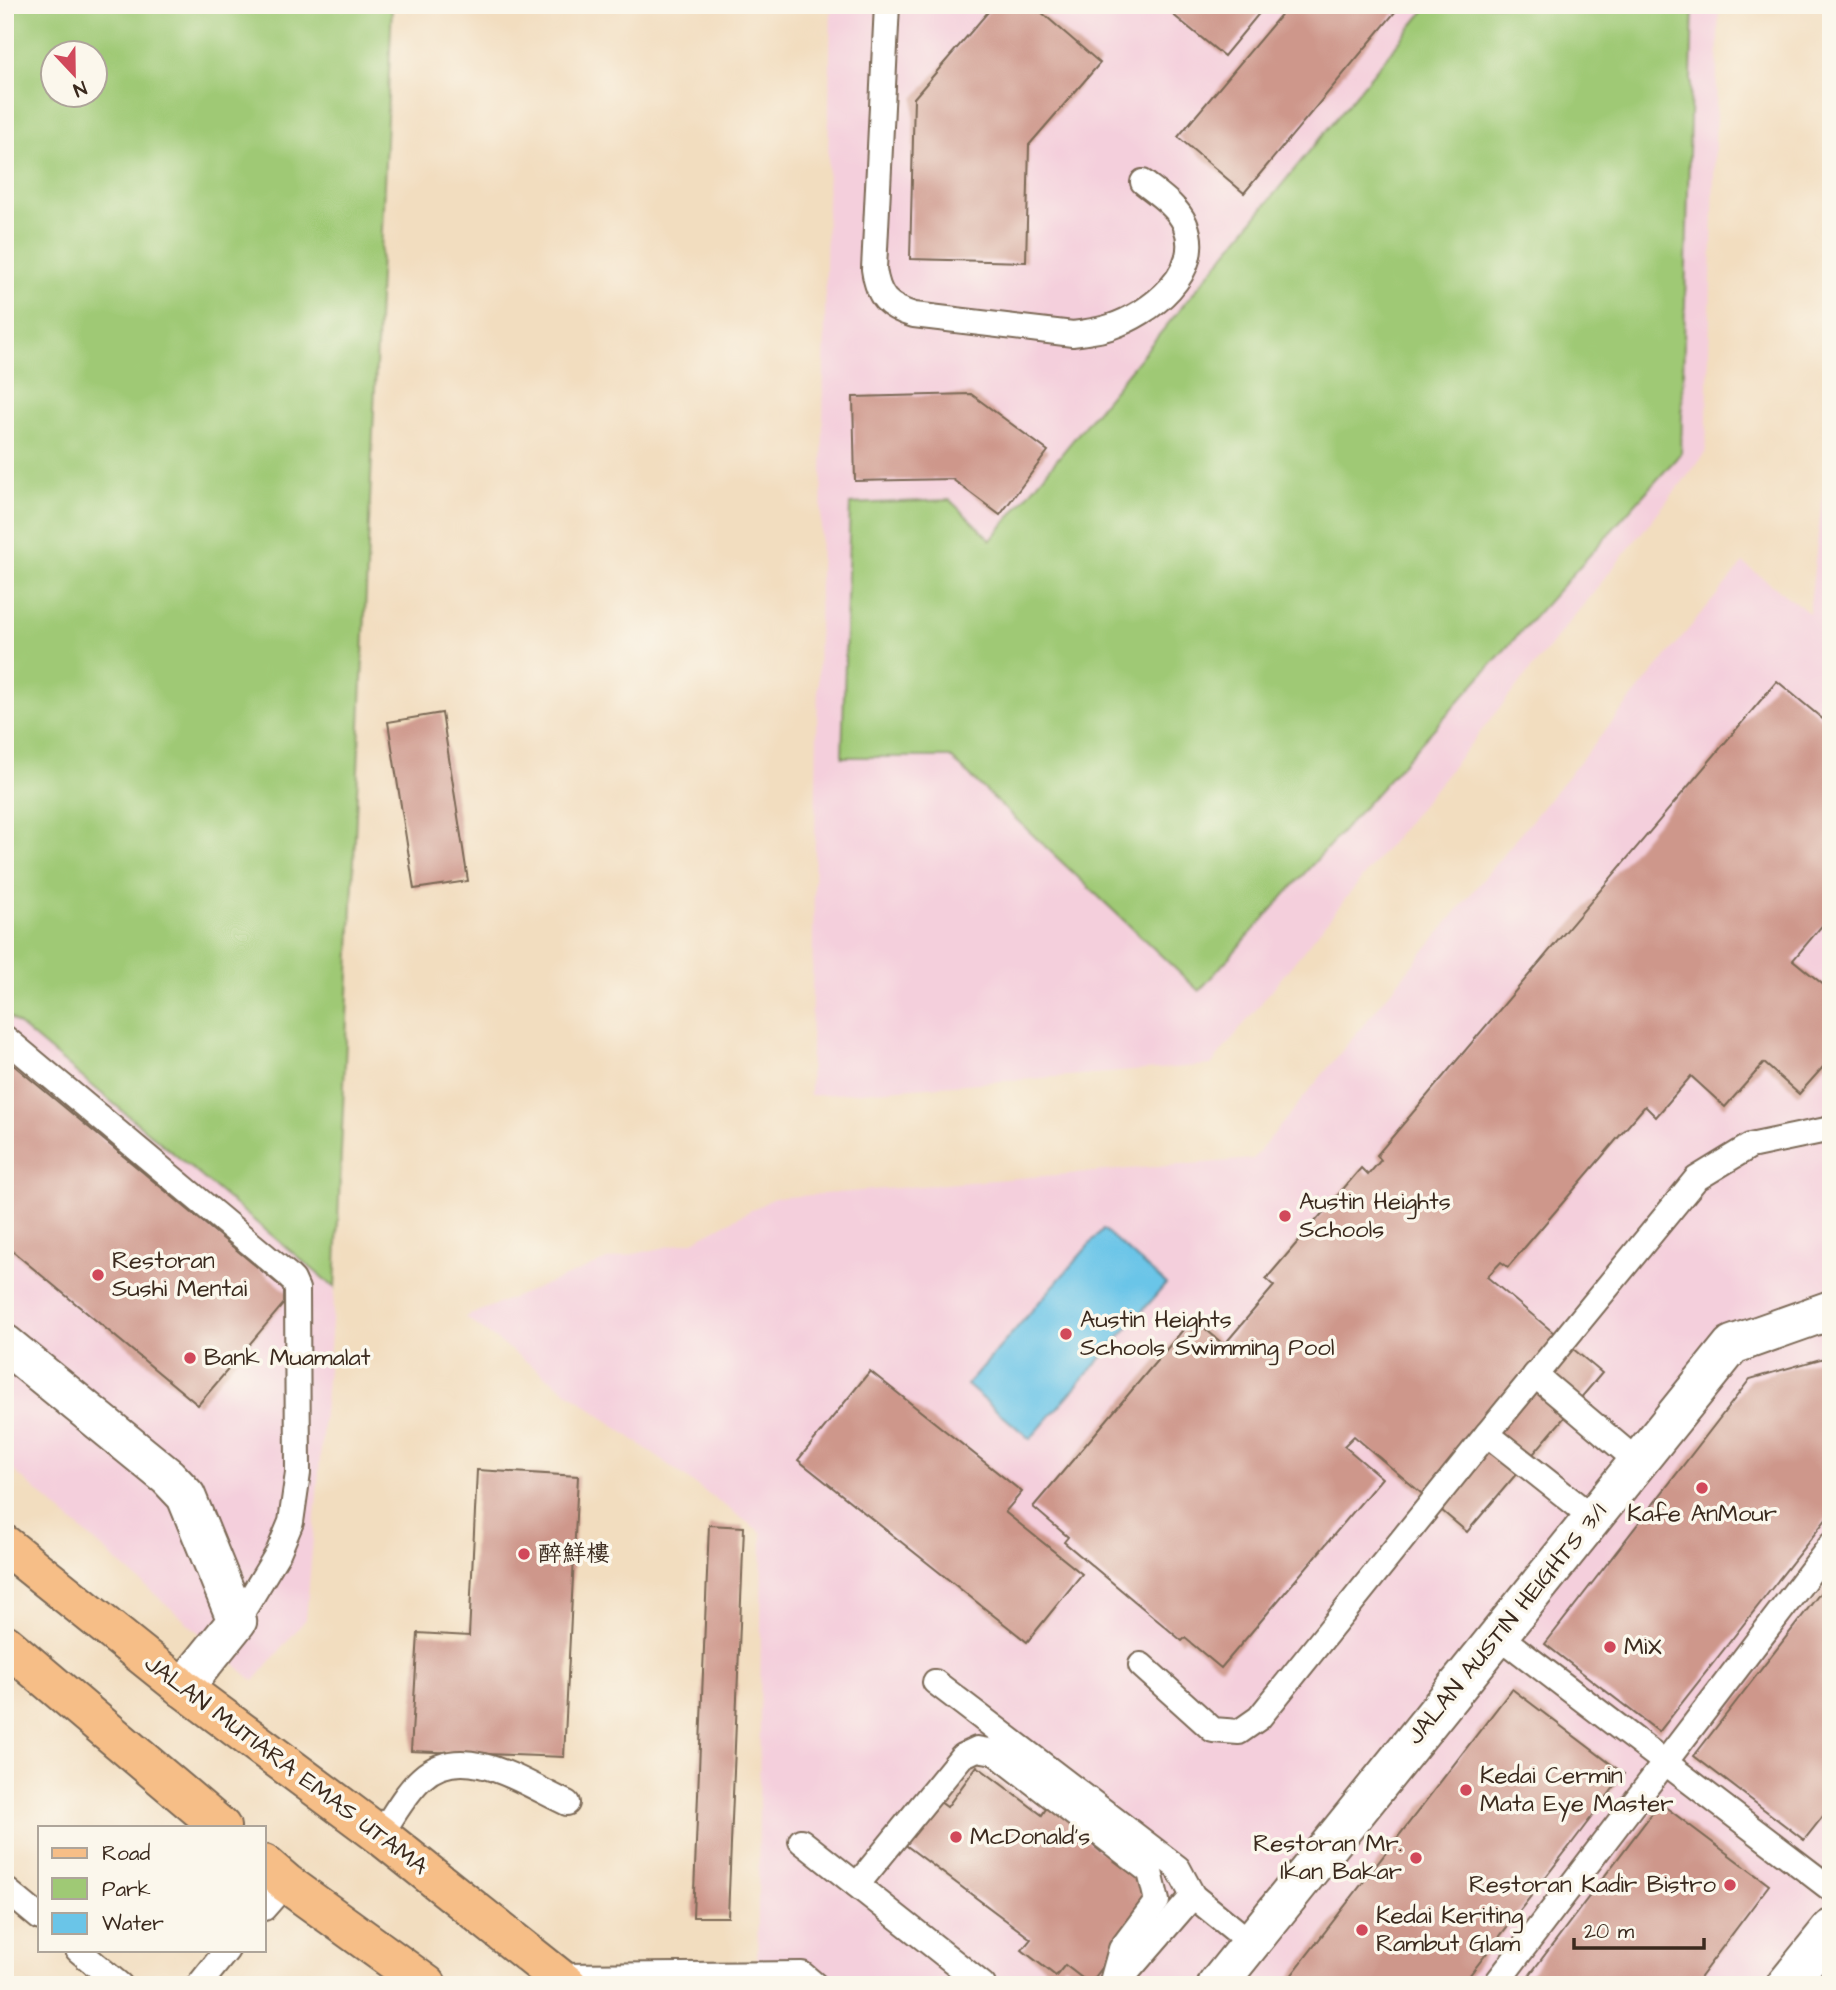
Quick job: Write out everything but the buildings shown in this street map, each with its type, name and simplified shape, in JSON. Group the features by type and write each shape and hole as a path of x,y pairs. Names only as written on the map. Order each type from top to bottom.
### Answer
{"main road":[{"name":"JALAN MUTIARA EMAS UTAMA","path":"5,1545 183,1688 380,1835 563,1981"},
{"path":"5,1644 220,1826"},
{"path":"5,1662 55,1686"},
{"path":"272,1885 427,1985"}],"street":[{"name":"JALAN AUSTIN HEIGHTS 3/1","path":"1217,1985 1732,1345 1831,1310"},
{"path":"5,1344 168,1477 186,1496 237,1621 183,1688"},
{"path":"1786,1985 1831,1929"}],"lane":[{"path":"887,5 874,269 876,286 884,300 898,310 914,315 1073,334 1128,320 1162,296 1174,283 1185,265 1189,250 1184,221 1175,208 1143,182"},
{"path":"5,1038 293,1280 298,1298 298,1473 291,1522 278,1553 237,1621"},
{"path":"1141,1665 1213,1730 1239,1732 1259,1718 1696,1179 1750,1146 1831,1129"},
{"path":"1535,1375 1638,1461"},
{"path":"1487,1434 1592,1517"},
{"path":"1495,1985 1831,1545"},
{"path":"1498,1635 1831,1889"},
{"path":"935,1682 1178,1868 1193,1896 1251,1943"},
{"path":"857,1885 962,1756 977,1749 994,1752 1150,1872 1157,1901 1121,1949 1111,1985"},
{"path":"380,1835 420,1779 432,1770 448,1764 488,1766 567,1803"},
{"path":"801,1841 983,1985"},
{"path":"5,1889 38,1916"},
{"path":"1116,1985 1193,1896"},
{"path":"80,1952 120,1985"},
{"path":"199,1985 225,1952"},
{"path":"563,1981 802,1974 815,1985"}],"shaded area":[{"path":"831,5 1719,5 1706,453 1211,1065 810,1096"},
{"name":"Austin Heights Schools","path":"1831,420 1831,1985 757,1985 762,1533 465,1317 607,1260 693,1241 774,1198 1253,1159 1743,563 1809,613"},
{"path":"5,1013 335,1288 306,1619 254,1681 5,1463"}],"green space":[{"path":"5,5 392,5 335,1288 5,1013"},
{"path":"1429,5 1693,5 1681,453 1199,991 950,757 842,757 850,504 950,500 991,540"}],"water":[{"name":"Austin Heights Schools Swimming Pool","path":"1103,1229 1166,1284 1030,1439 967,1385"}],"place":[{"name":"Austin Heights Schools","path":"1285,1216"},
{"name":"Restoran Sushi Mentai","path":"98,1275"},
{"name":"Austin Heights Schools Swimming Pool","path":"1066,1334"},
{"name":"Bank Muamalat","path":"190,1358"},
{"name":"Kafe AnMour","path":"1702,1488"},
{"name":"醉鮮樓","path":"524,1554"},
{"name":"MiX","path":"1610,1647"},
{"name":"Kedai Cermin Mata Eye Master","path":"1466,1790"},
{"name":"McDonald's","path":"956,1837"},
{"name":"Restoran Mr. Ikan Bakar","path":"1416,1858"},
{"name":"Restoran Kadir Bistro","path":"1730,1885"},
{"name":"Kedai Keriting Rambut Glam","path":"1362,1930"}]}
